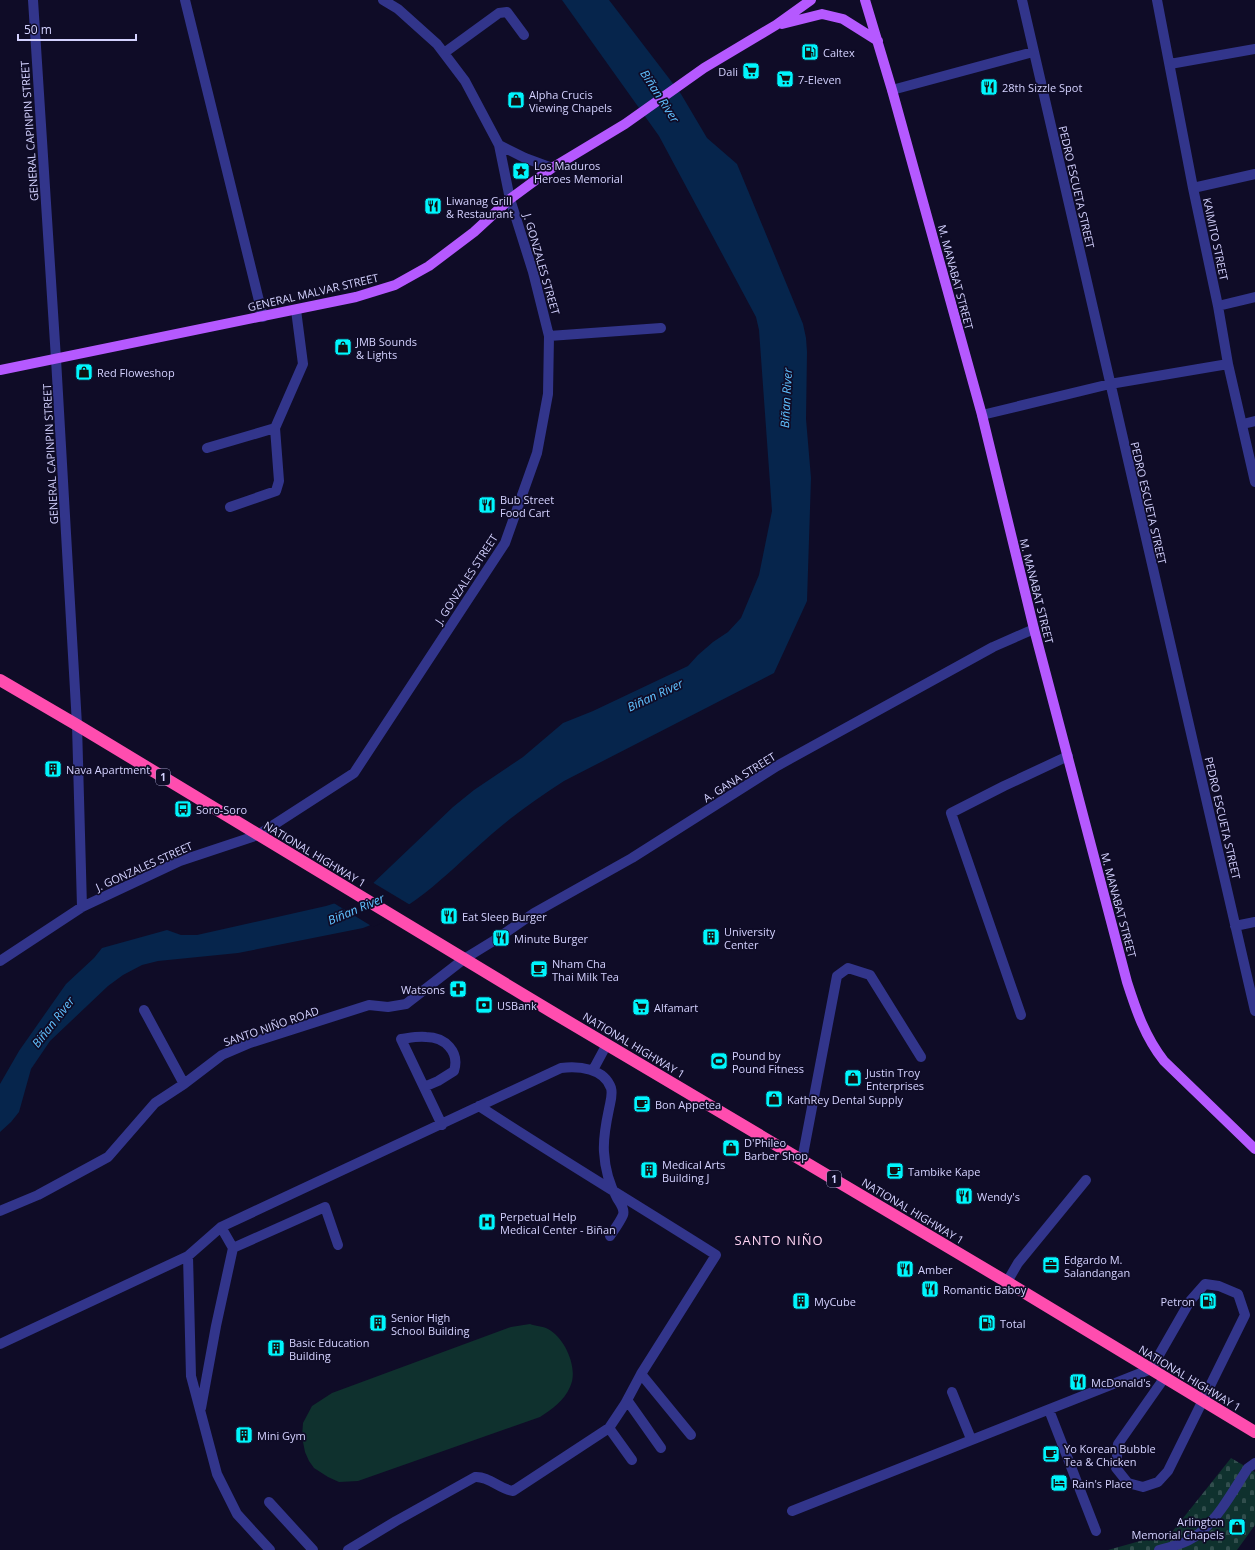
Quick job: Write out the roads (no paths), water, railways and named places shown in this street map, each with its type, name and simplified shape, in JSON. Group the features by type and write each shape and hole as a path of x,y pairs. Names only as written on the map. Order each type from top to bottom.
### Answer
{"highway":[{"name":"NATIONAL HIGHWAY 1","path":"0,680 1255,1432"}],"main road":[{"name":"GENERAL MALVAR STREET","path":"0,370 296,310 356,297 395,285 429,266 474,232 510,199 552,168 625,124 704,68 776,25 811,0"},
{"name":"M. MANABAT STREET","path":"865,0 892,90 982,415 1034,629 1137,1016 1154,1049 1164,1061 1255,1149"},
{"path":"776,25 822,14 843,19 878,41"}],"street":[{"name":"GENERAL CAPINPIN STREET","path":"33,0 56,359 77,725 82,907"},
{"path":"185,0 263,317"},
{"name":"J. GONZALES STREET","path":"0,961 82,907 180,861 258,834 354,773 505,543 537,453 548,394 549,336 533,272 510,199 499,145 465,81 437,44 404,14 383,0"},
{"name":"PEDRO ESCUETA STREET","path":"1022,0 1255,1011"},
{"name":"KAIMITO STREET","path":"1157,0 1193,188 1218,306 1228,364 1243,424 1255,482"},
{"path":"444,54 499,13 507,12 524,35"},
{"path":"1170,64 1255,49"},
{"path":"892,90 1033,52"},
{"path":"499,145 525,158 552,168"},
{"path":"1193,188 1255,174"},
{"path":"1218,306 1255,297"},
{"path":"230,507 276,490 280,481 275,428 304,364 296,310"},
{"path":"549,336 661,328"},
{"path":"982,415 1110,384 1228,364"},
{"path":"1243,424 1255,421"},
{"path":"207,448 275,428"},
{"name":"A. GANA STREET","path":"464,959 534,913 632,858 777,766 993,647 1034,629"},
{"path":"1021,1014 950,812 1068,756"},
{"path":"1235,926 1255,922"},
{"name":"SANTO NIÑO ROAD","path":"0,1210 38,1194 108,1157 155,1102 184,1084 222,1055 250,1043 369,1005 388,1007 406,1004 464,959"},
{"path":"802,1160 837,976 848,968 870,975 921,1058"},
{"path":"144,1010 184,1084"},
{"path":"424,1087 438,1081 454,1071 457,1063 455,1054 448,1045 438,1039 427,1036 401,1039 442,1125"},
{"path":"593,1070 607,1044"},
{"path":"0,1344 188,1256 221,1227 371,1156 442,1125 561,1068 573,1066 593,1070 605,1080 611,1089 611,1098 603,1147 605,1167 612,1189 623,1211 622,1216 610,1236"},
{"path":"348,1550 396,1521 475,1477 482,1476 508,1490 513,1491 609,1428 716,1255 612,1189 575,1169 479,1106"},
{"path":"1007,1282 1018,1263 1086,1180"},
{"path":"234,1248 325,1207 338,1245"},
{"path":"200,1413 216,1326 234,1248 221,1227"},
{"path":"188,1256 191,1376 217,1474 237,1514 270,1550"},
{"path":"792,1511 1151,1369 1190,1301 1205,1284 1219,1286 1238,1294 1245,1315 1168,1471 1158,1482 1143,1487 1128,1483 1116,1468 1118,1444 1165,1377"},
{"path":"641,1374 691,1435"},
{"path":"952,1392 971,1440"},
{"path":"627,1400 661,1448"},
{"path":"1049,1410 1096,1531"},
{"path":"609,1428 632,1460"},
{"path":"1159,1550 1182,1543 1201,1532 1216,1515 1248,1468 1255,1462"},
{"path":"269,1502 313,1550"}],"water":[{"name":"Biñan River","path":"562,0 609,0 681,94 707,138 737,164 803,324 807,352 806,419 811,478 807,601 774,673 564,781 536,799 510,819 448,874 417,899 382,920 363,928 238,953 158,961 142,965 123,975 108,986 50,1041 31,1069 19,1112 0,1132 0,1084 19,1051 66,984 94,958 102,948 167,930 181,935 197,935 326,906 342,901 368,888 453,807 474,790 523,757 563,723 593,711 688,666 713,642 728,632 741,618 759,575 772,511 759,330 756,317 659,136"}],"place":[{"name":"Caltex","path":"810,52"},
{"name":"Dali","path":"751,71"},
{"name":"7-Eleven","path":"785,79"},
{"name":"28th Sizzle Spot","path":"989,87"},
{"name":"Alpha Crucis Viewing Chapels","path":"516,100"},
{"name":"Los Maduros Heroes Memorial","path":"521,171"},
{"name":"Liwanag Grill & Restaurant","path":"433,206"},
{"name":"JMB Sounds & Lights","path":"343,347"},
{"name":"Red Floweshop","path":"84,372"},
{"name":"Bub Street Food Cart","path":"487,505"},
{"name":"Nava Apartment","path":"53,769"},
{"name":"Soro-Soro","path":"183,809"},
{"name":"Eat Sleep Burger","path":"449,916"},
{"name":"University Center","path":"711,937"},
{"name":"Minute Burger","path":"501,938"},
{"name":"Nham Cha Thai Milk Tea","path":"539,969"},
{"name":"Watsons","path":"458,989"},
{"name":"USBank","path":"484,1005"},
{"name":"Alfamart","path":"641,1007"},
{"name":"Pound by Pound Fitness","path":"719,1061"},
{"name":"Justin Troy Enterprises","path":"853,1078"},
{"name":"KathRey Dental Supply","path":"774,1099"},
{"name":"Bon Appetea","path":"642,1104"},
{"name":"D'Phileo Barber Shop","path":"731,1148"},
{"name":"Medical Arts Building J","path":"649,1170"},
{"name":"Tambike Kape","path":"895,1171"},
{"name":"Wendy's","path":"964,1196"},
{"name":"Perpetual Help Medical Center - Biñan","path":"487,1222"},
{"name":"Edgardo M. Salandangan","path":"1051,1265"},
{"name":"Amber","path":"905,1269"},
{"name":"Romantic Baboy","path":"930,1289"},
{"name":"MyCube","path":"801,1301"},
{"name":"Petron","path":"1208,1301"},
{"name":"Senior High School Building","path":"378,1323"},
{"name":"Total","path":"987,1323"},
{"name":"Basic Education Building","path":"276,1348"},
{"name":"McDonald's","path":"1078,1382"},
{"name":"Mini Gym","path":"244,1435"},
{"name":"Yo Korean Bubble Tea & Chicken","path":"1051,1454"},
{"name":"Rain's Place","path":"1059,1483"},
{"name":"Arlington Memorial Chapels","path":"1237,1527"}],"district":[{"name":"SANTO NIÑO","path":"779,1240"}]}
